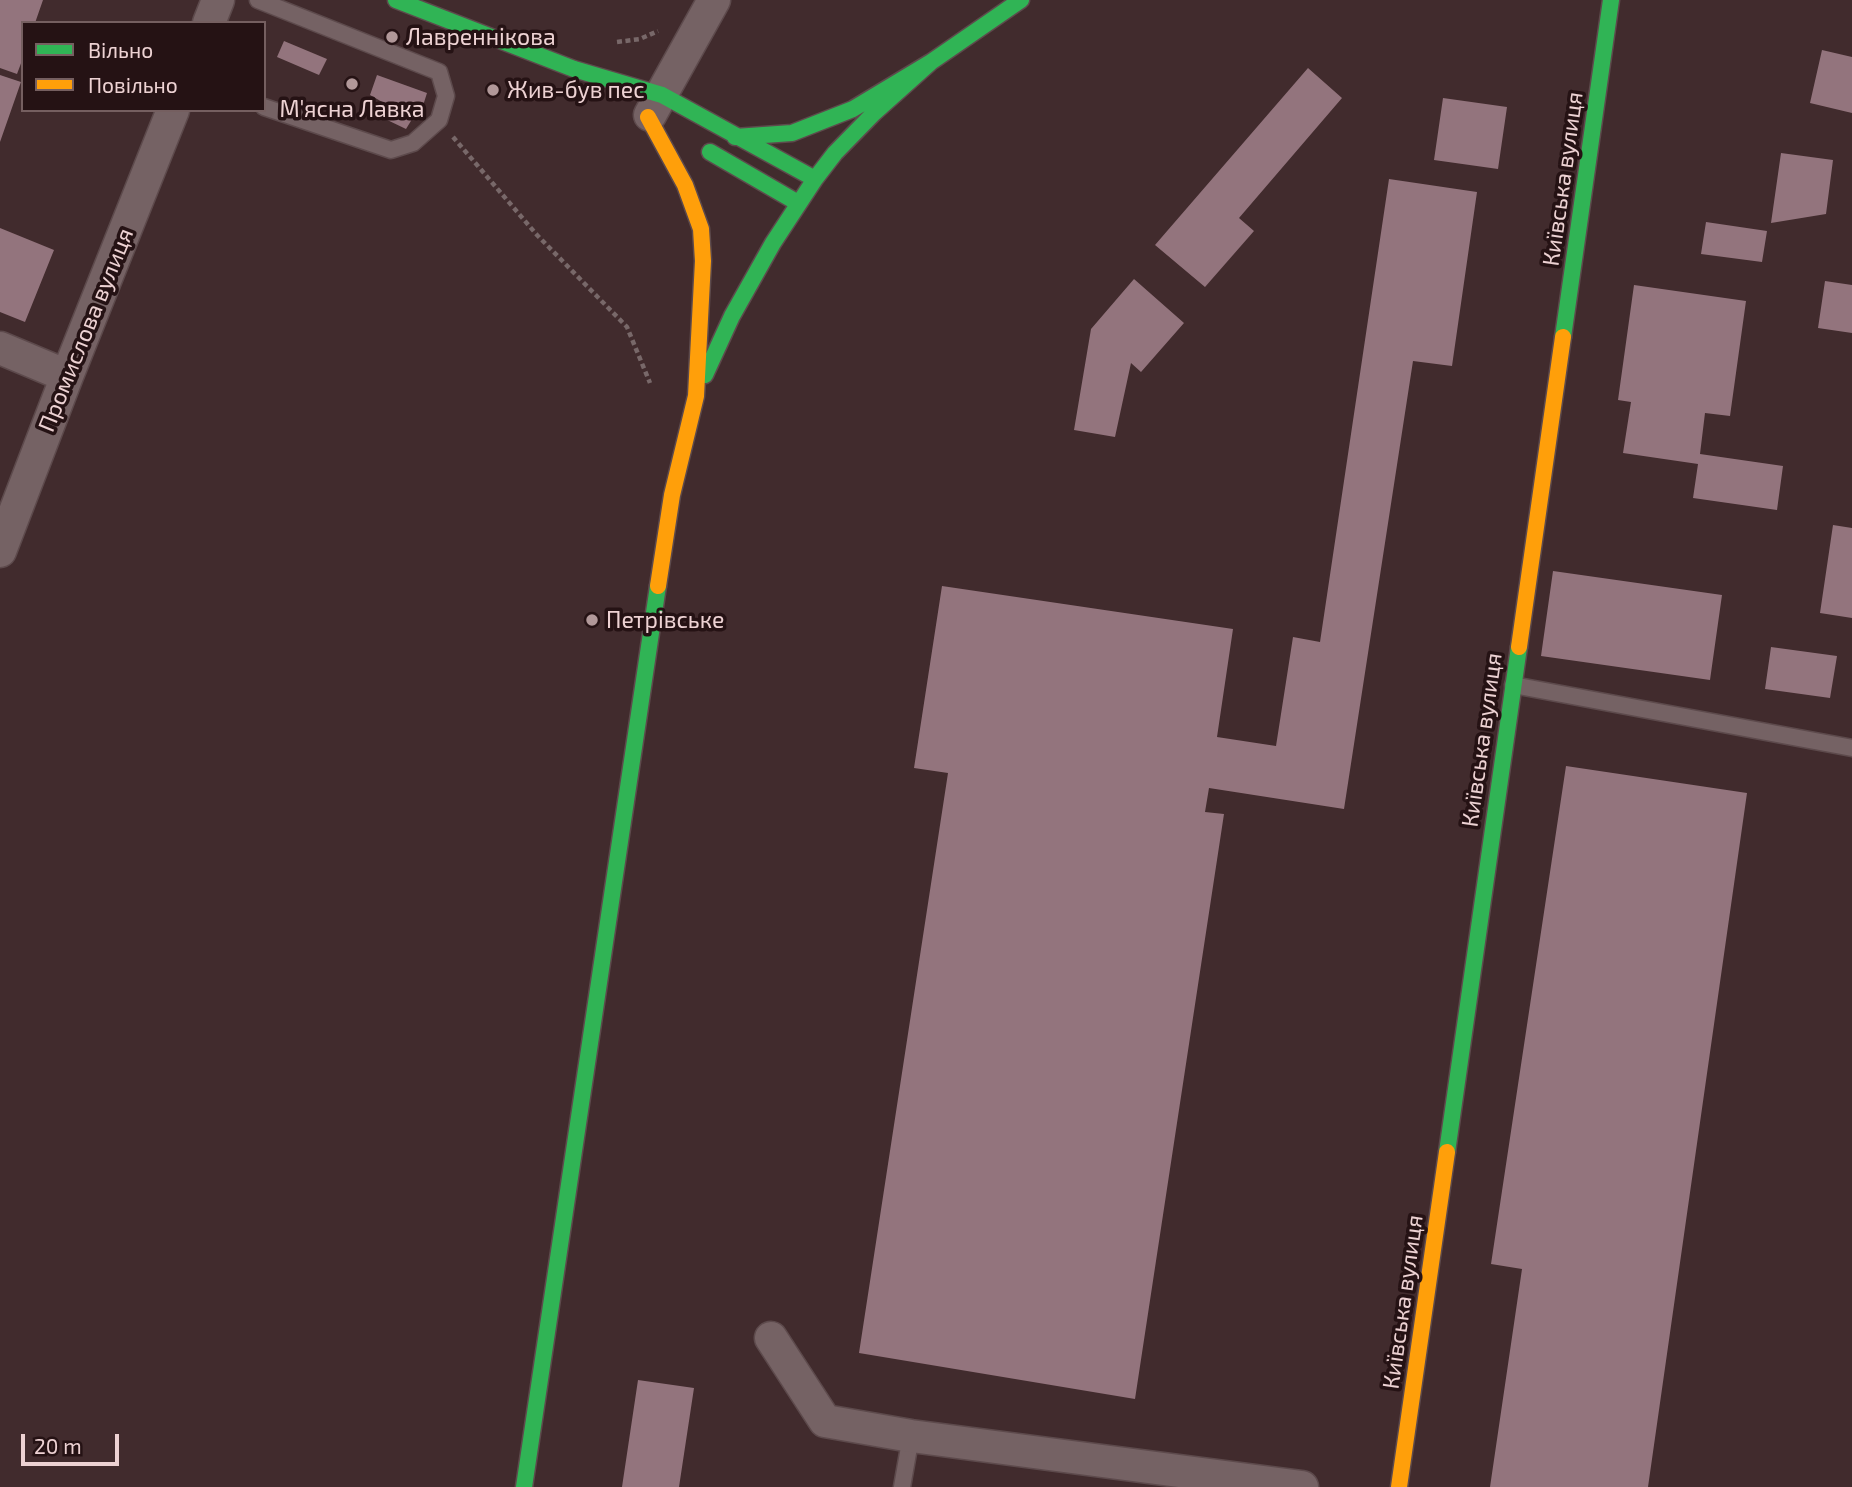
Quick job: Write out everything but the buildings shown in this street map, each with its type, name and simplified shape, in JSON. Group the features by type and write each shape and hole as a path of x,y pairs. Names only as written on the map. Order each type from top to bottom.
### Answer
{"main road":[{"path":"396,0 574,69 649,111 735,137 815,179"},
{"path":"735,137 792,133 853,110 931,62 1021,0"},
{"name":"Київська вулиця","path":"1399,1487 1611,0"},
{"path":"524,1487 671,495 696,396 732,316 798,203 835,153 874,113 931,62"},
{"path":"574,69 649,111 685,185 701,229 703,261 696,396"},
{"path":"695,143 798,203"}],"street":[{"path":"209,21 218,0"},
{"path":"649,111 714,0"},
{"name":"Промислова вулиця","path":"0,551 172,112"},
{"path":"0,348 67,376"},
{"path":"771,1338 825,1421 911,1436 1302,1487"}],"lane":[{"path":"258,0 439,72 446,96 439,120 413,143 391,150 266,108"},
{"path":"1513,685 1852,748"},
{"path":"902,1487 911,1436"}],"path":[{"path":"606,44 640,39 662,29"},
{"path":"439,120 537,235 627,327 650,383"}],"traffic: fast":[{"path":"396,0 574,69 662,95 815,179"},
{"path":"735,137 792,133 853,109 931,62 1021,0"},
{"path":"1563,337 1611,0"},
{"path":"705,375 732,316 773,243 815,179 835,153 874,113 931,62"},
{"path":"710,152 798,203"},
{"path":"524,1487 658,586"},
{"path":"1447,1152 1519,647"}],"traffic: slow":[{"path":"648,117 685,185 701,229 703,261 696,396 672,495 658,586"},
{"path":"1519,647 1563,337"},
{"path":"1399,1487 1447,1152"}],"place":[{"name":"Лавреннікова","path":"392,37"},
{"name":"М'ясна Лавка","path":"352,84"},
{"name":"Жив-був пес","path":"493,90"},
{"name":"Петрівське","path":"592,620"}]}
